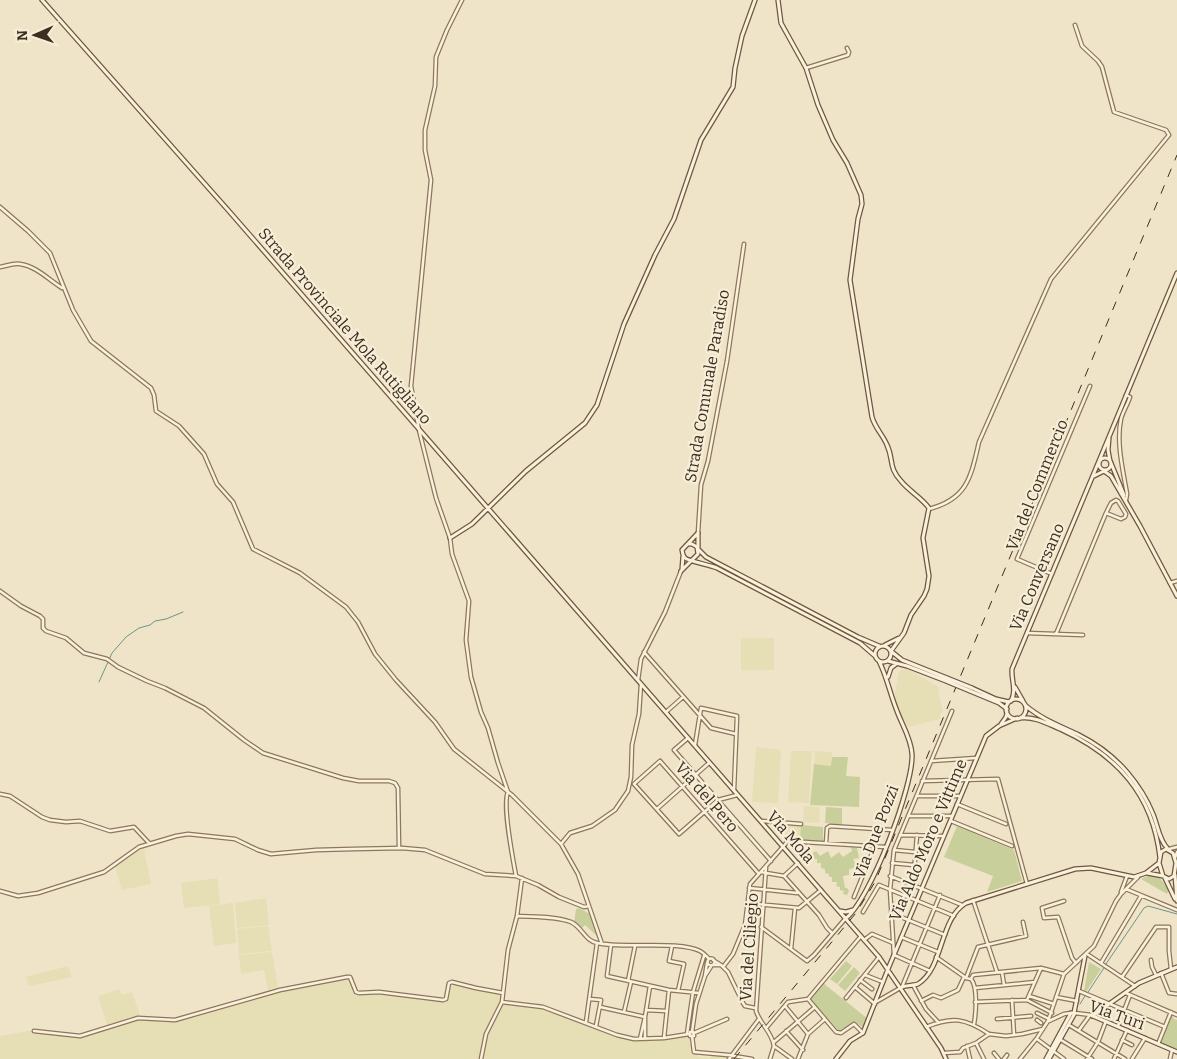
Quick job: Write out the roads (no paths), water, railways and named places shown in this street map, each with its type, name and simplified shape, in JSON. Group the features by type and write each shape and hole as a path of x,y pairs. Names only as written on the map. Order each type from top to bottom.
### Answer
{"street":[{"name":"Strada Provinciale Mola Rutigliano","path":"42,0 628,670"},
{"path":"462,0 438,51 435,67 435,86 424,130 425,150 431,180 423,276 418,306 411,380 419,430 436,498 450,538 452,554 469,601 466,640 471,677 508,792 506,816 516,876"},
{"path":"450,538 467,527 526,471 585,423 597,405 624,324 654,255 674,219 701,140 733,87 742,36 755,0"},
{"path":"778,0 781,23 806,68 818,105 862,195 850,280 872,417 887,443 891,466 894,472 902,483 930,509"},
{"path":"930,509 952,500 962,491 974,462 979,442 1051,279 1169,135 1166,130 1114,112 1102,67 1082,46 1075,25"},
{"path":"806,68 846,56 849,54 847,48"},
{"path":"0,207 50,253 73,310 91,341 151,388 156,411 179,426 204,454 217,484 234,502 253,549 300,573 346,607 358,622 375,654 435,722 454,749 508,792 561,844 576,870 602,944"},
{"name":"Strada Comunale Paradiso","path":"698,549 701,485 707,465 727,361 744,244"},
{"path":"0,267 17,264 24,265 64,288"},
{"name":"Via Conversano","path":"1010,701 1014,692 1012,669 1177,273"},
{"name":"Via del Commercio","path":"1052,574 1017,559 1090,386"},
{"path":"1126,395 1130,396 1121,421 1120,442 1127,494 1126,500"},
{"path":"1111,432 1108,448 1111,462 1126,500"},
{"path":"1111,462 1106,458 1099,461 1098,466 1110,476 1126,500 1177,596"},
{"path":"1090,480 1096,473 1110,468 1111,462"},
{"path":"1056,634 1106,513 1111,503 1116,500 1118,501 1126,514 1125,517 1121,518 1106,513"},
{"path":"887,661 927,589 929,576 923,538 930,509"},
{"path":"638,680 641,658 670,602 681,571 682,550 698,533"},
{"path":"687,544 695,545 706,558 751,582 879,646 886,645 902,636"},
{"path":"681,571 696,557 698,549"},
{"path":"683,555 687,559 712,566 816,619 860,643 879,660 947,679"},
{"path":"1170,583 1177,581"},
{"path":"0,592 20,606 40,616 43,619 43,626 46,631 66,638 84,653 106,658 118,667 204,708 263,754 343,778 359,781 390,781 395,783 398,788 399,848"},
{"path":"1027,633 1083,635"},
{"path":"886,645 902,660 971,689 996,699 1019,700 1042,717 1097,745 1120,765 1138,786 1145,798 1163,843 1176,859"},
{"path":"875,656 875,651 879,646"},
{"path":"644,652 711,728 736,734"},
{"name":"Via Due Pozzi","path":"845,919 856,909 868,888 892,830 905,796 912,756 908,737 897,712 887,676 879,660"},
{"name":"Via Due Pozzi","path":"887,661 887,676"},
{"path":"888,680 889,671 897,664"},
{"name":"Via Mola","path":"628,670 784,846 888,969 946,1059"},
{"path":"561,844 570,834 595,825 615,810 628,791 631,783 632,745 639,714 641,684"},
{"path":"1013,684 1024,704 1025,712 1018,718"},
{"path":"971,689 999,703 1011,716 1018,718 1027,717 1071,734 1091,745 1116,765 1136,788 1146,807 1158,843 1160,863 1164,877 1177,902"},
{"path":"666,712 683,697"},
{"path":"1007,710 1010,701"},
{"path":"695,745 701,708 737,716 734,791"},
{"name":"Via Aldo Moro e Vittime","path":"863,1033 976,758 986,736 999,726 1006,717 1007,710"},
{"path":"930,971 894,955 890,876 894,850 952,711"},
{"name":"Via Aldo Moro e Vittime","path":"999,726 1018,718"},
{"path":"688,738 674,750 770,861"},
{"path":"931,761 976,758"},
{"name":"Via del Pero","path":"657,809 634,784 660,761 760,873"},
{"path":"709,763 657,809 679,834 718,800 738,795"},
{"path":"922,781 998,779 1027,884"},
{"path":"0,794 10,796 42,817 50,820 80,821 110,831 134,827 149,843"},
{"path":"916,796 960,796"},
{"path":"957,804 1006,824"},
{"path":"908,816 952,816"},
{"path":"761,821 801,824"},
{"path":"949,821 1012,846"},
{"path":"826,843 827,828 830,826 892,830"},
{"path":"0,891 25,896 100,874 136,848 188,834 235,840 271,854 316,850 399,848 428,851 489,875 522,878 558,897 584,907 589,906"},
{"path":"900,835 944,836"},
{"path":"896,915 914,873 916,835"},
{"path":"722,966 733,954 745,925 750,884 788,841 885,847"},
{"path":"854,897 875,846"},
{"path":"1160,858 1162,851 1177,847"},
{"path":"894,850 915,852"},
{"path":"1177,852 1177,902"},
{"path":"784,876 798,863"},
{"path":"892,863 914,865"},
{"path":"1121,894 1138,877 1160,863"},
{"name":"Via del Ciliegio","path":"766,866 756,1008 759,1019 767,1027 774,1042"},
{"path":"855,987 876,1003 901,987 920,982 930,971 954,916 962,905 973,900 1081,868 1096,868 1138,877"},
{"path":"1146,873 1172,878 1176,871"},
{"path":"760,873 784,876 819,915 832,933"},
{"path":"890,876 962,905"},
{"path":"1129,876 1129,885"},
{"path":"926,1027 938,1022 955,1020 974,1024 989,1034 1014,1035 1033,1032 1043,1025 1052,1013 1064,974 1094,946 1129,876"},
{"path":"481,1059 486,1034 502,1002 508,950 517,916 522,878"},
{"path":"863,912 879,886 954,916"},
{"path":"749,888 799,893"},
{"path":"1126,889 1177,910"},
{"path":"747,903 799,908 821,890"},
{"path":"901,987 940,895"},
{"path":"1101,963 1142,896"},
{"path":"973,900 997,972"},
{"path":"1064,901 1042,908 1044,918 1058,917 1072,958 1076,963"},
{"path":"791,949 795,908"},
{"path":"839,911 849,912 856,909"},
{"path":"891,913 945,935"},
{"path":"517,916 570,922 590,941 602,944 672,946 703,952 704,955 728,972 745,1006 756,1008"},
{"path":"761,927 807,961 845,919"},
{"path":"921,1001 933,995 941,998 958,990 978,947 1026,936 1023,922"},
{"path":"1122,977 1156,926 1169,927 1171,969"},
{"path":"864,940 872,934 893,943"},
{"path":"767,1027 790,1002 808,999 861,936"},
{"path":"901,937 938,952"},
{"path":"586,1022 597,943"},
{"path":"611,945 606,976 668,990 699,993"},
{"path":"624,1012 635,946"},
{"path":"672,946 669,961 684,964 678,991"},
{"path":"704,955 692,992 691,1034 694,1052 732,1055 752,1059"},
{"path":"1086,955 1135,986"},
{"path":"1052,1051 1061,1040 1074,1013 1086,955"},
{"path":"936,957 965,978 971,979"},
{"path":"846,998 879,958"},
{"path":"691,1034 699,993 709,959"},
{"path":"705,976 714,962 713,960"},
{"path":"1151,960 1156,976"},
{"path":"707,963 722,966"},
{"path":"1079,1031 1091,1015 1128,994 1135,986 1177,967"},
{"path":"971,979 973,975 1041,968 1064,974"},
{"path":"1027,1000 1041,968"},
{"path":"1002,971 1004,985"},
{"path":"1161,973 1169,993 1177,994"},
{"path":"865,975 883,982"},
{"path":"34,1031 80,1036 138,1018 147,1017 172,1020 280,990 347,977 352,980 356,992 359,993 379,992 443,1000 446,999 449,983 452,982 503,993"},
{"path":"971,979 975,988 974,1024"},
{"path":"860,980 872,990"},
{"path":"975,988 1035,982"},
{"path":"913,985 921,1001 938,1022"},
{"path":"640,1039 650,986"},
{"path":"664,1038 668,990"},
{"path":"1078,991 1165,1027"},
{"path":"1118,1026 1128,994"},
{"path":"1128,994 1177,1014"},
{"path":"1029,996 1054,1004"},
{"path":"1056,997 1077,1001"},
{"path":"590,999 601,1000 596,1026"},
{"path":"808,999 839,1033 854,1024 863,1033 850,1041 836,1059"},
{"path":"1012,1000 1014,1035"},
{"path":"975,1002 1027,1000 1052,1013"},
{"path":"502,1002 539,1006 617,1035 640,1039 691,1034 727,1019"},
{"path":"785,1006 808,1034"},
{"path":"600,1007 645,1017"},
{"path":"770,1059 774,1042 815,1007"},
{"path":"646,1010 666,1012"},
{"path":"1158,1044 1171,1012"},
{"path":"1037,1013 1048,1020"},
{"path":"1048,1059 1074,1013"},
{"name":"Via Turi","path":"1048,1020 1064,1014 1091,1015 1177,1052"},
{"path":"997,1019 1031,1016"},
{"path":"645,1017 645,1039"},
{"path":"729,1059 759,1019"},
{"path":"798,1059 808,1034 826,1019"},
{"path":"1037,1020 1043,1025"},
{"path":"1061,1040 1089,1058 1106,1022"},
{"path":"1020,1059 1037,1038 1043,1025"},
{"path":"1069,1025 1125,1059"},
{"path":"1114,1059 1127,1030"},
{"path":"786,1031 803,1050"},
{"path":"944,1054 960,1052 963,1048 976,1043 989,1034"},
{"path":"1037,1038 1064,1059"},
{"path":"1132,1059 1145,1038"},
{"path":"1122,1040 1132,1045"},
{"path":"976,1043 984,1059"},
{"path":"774,1046 792,1059"},
{"path":"967,1046 970,1059"},
{"path":"1170,1059 1172,1050"},
{"path":"994,1053 999,1059"},
{"path":"1004,1059 1008,1056"}],"waterway":[{"path":"99,682 112,653 126,637 139,628 183,612"},
{"path":"1106,964 1144,908 1148,906 1177,914"},
{"path":"1088,992 1104,968"},
{"path":"1080,1004 1085,996"}],"railway":[{"path":"734,1059 856,913 875,882 1177,155"}]}
